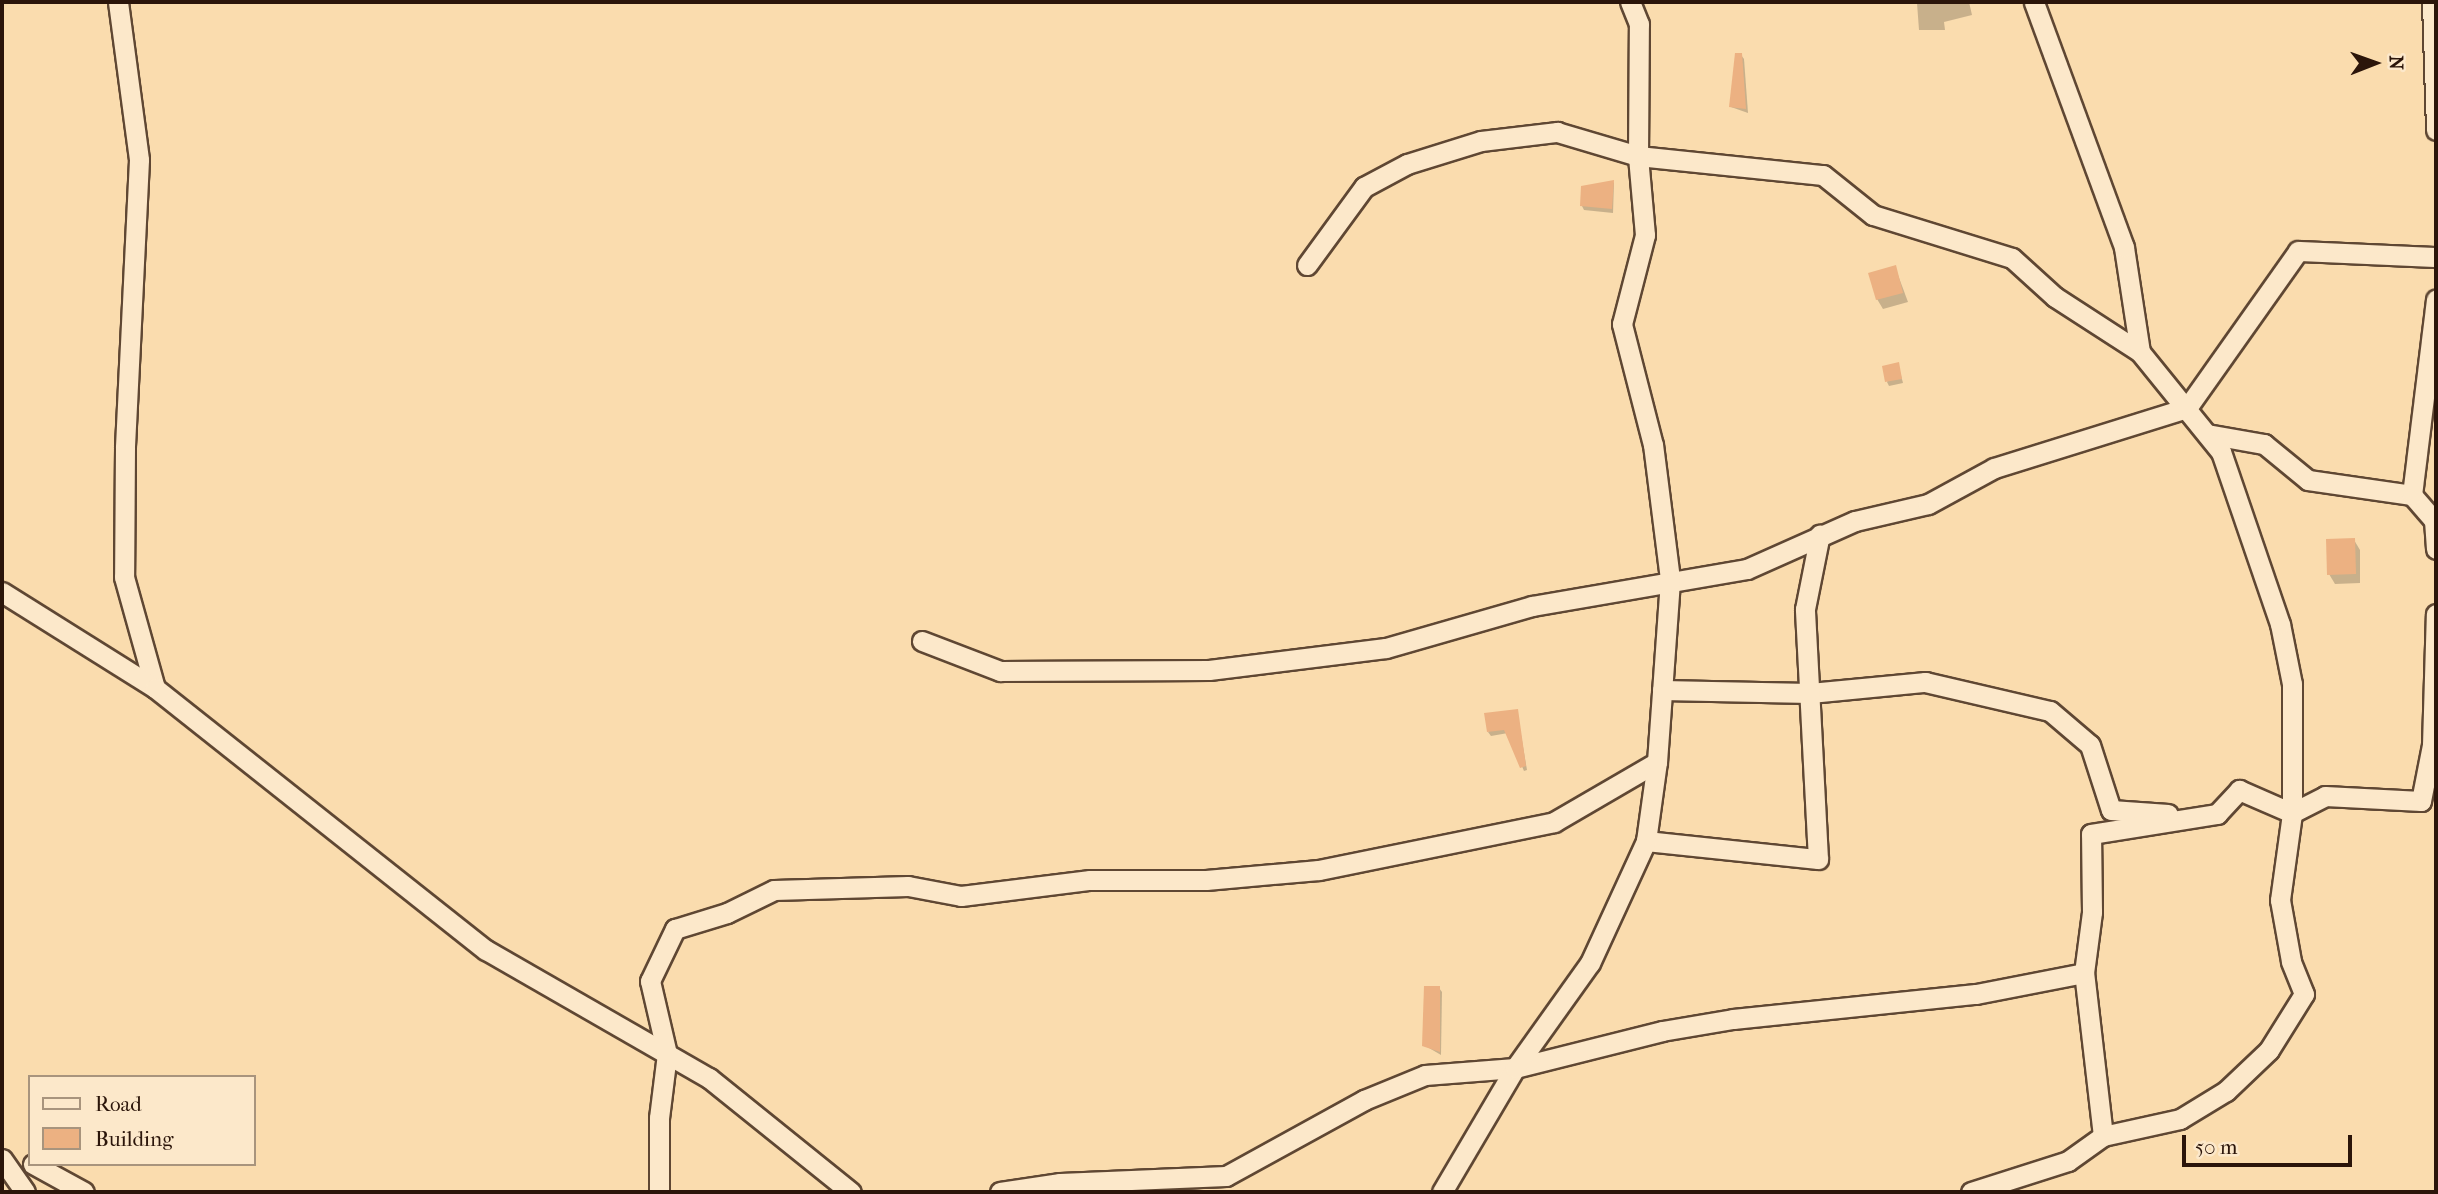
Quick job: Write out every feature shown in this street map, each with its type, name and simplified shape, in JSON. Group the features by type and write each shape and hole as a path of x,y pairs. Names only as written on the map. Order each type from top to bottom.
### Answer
{"street":[{"path":"118,2 139,160 125,448 124,576 155,688"},
{"path":"1442,1192 1515,1068 1590,963 1646,841 1657,762 1670,579 1653,445 1622,324 1645,235 1638,156 1639,24 1630,2"},
{"path":"2034,2 2124,247 2140,352"},
{"path":"2431,2 2436,130"},
{"path":"1307,265 1364,187 1407,164 1481,141 1557,132 1638,156 1823,175 1873,215 2012,258 2055,297 2140,352 2221,452 2280,624 2292,684 2292,813 2280,900 2291,961 2304,994 2269,1050 2226,1091 2179,1119 2103,1136 2068,1161 1971,1192"},
{"path":"922,641 1000,671 1209,670 1386,648 1532,606 1670,579 1747,569 1820,534 1928,504 1994,468 2187,408 2298,251 2436,257"},
{"path":"2412,495 2436,299"},
{"path":"2207,434 2264,444 2308,480 2412,495 2434,520 2436,549"},
{"path":"1646,841 1818,859 1805,609 1820,534"},
{"path":"2,592 155,688 486,950 709,1078 851,1192"},
{"path":"2292,813 2325,796 2421,801 2431,745 2436,614"},
{"path":"1662,690 1810,693 1925,682 2050,710 2090,745 2111,810 2217,814"},
{"path":"659,1192 659,1118 667,1054 650,981 675,929 727,913 774,890 908,886 961,896 1090,880 1206,880 1320,870 1554,822 1657,762"},
{"path":"2103,1136 2084,973 2092,912 2091,834 2217,814 2239,790 2292,813"},
{"path":"1000,1192 1060,1183 1226,1176 1364,1100 1425,1075 1515,1068 1686,1027 1976,993 2084,973"},
{"path":"2,1147 28,1161"},
{"path":"2,1159 25,1192"},
{"path":"37,1166 84,1192"}],"building":[{"path":"1735,53 1742,53 1746,109 1729,107"},
{"path":"1614,180 1612,209 1580,206 1581,186"},
{"path":"1896,265 1903,293 1876,300 1868,273"},
{"path":"1899,362 1902,379 1885,382 1882,366"},
{"path":"2355,538 2356,574 2327,575 2326,539"},
{"path":"1518,709 1526,766 1520,768 1504,730 1487,732 1484,713"},
{"path":"1424,986 1440,986 1440,1052 1422,1046"}]}
